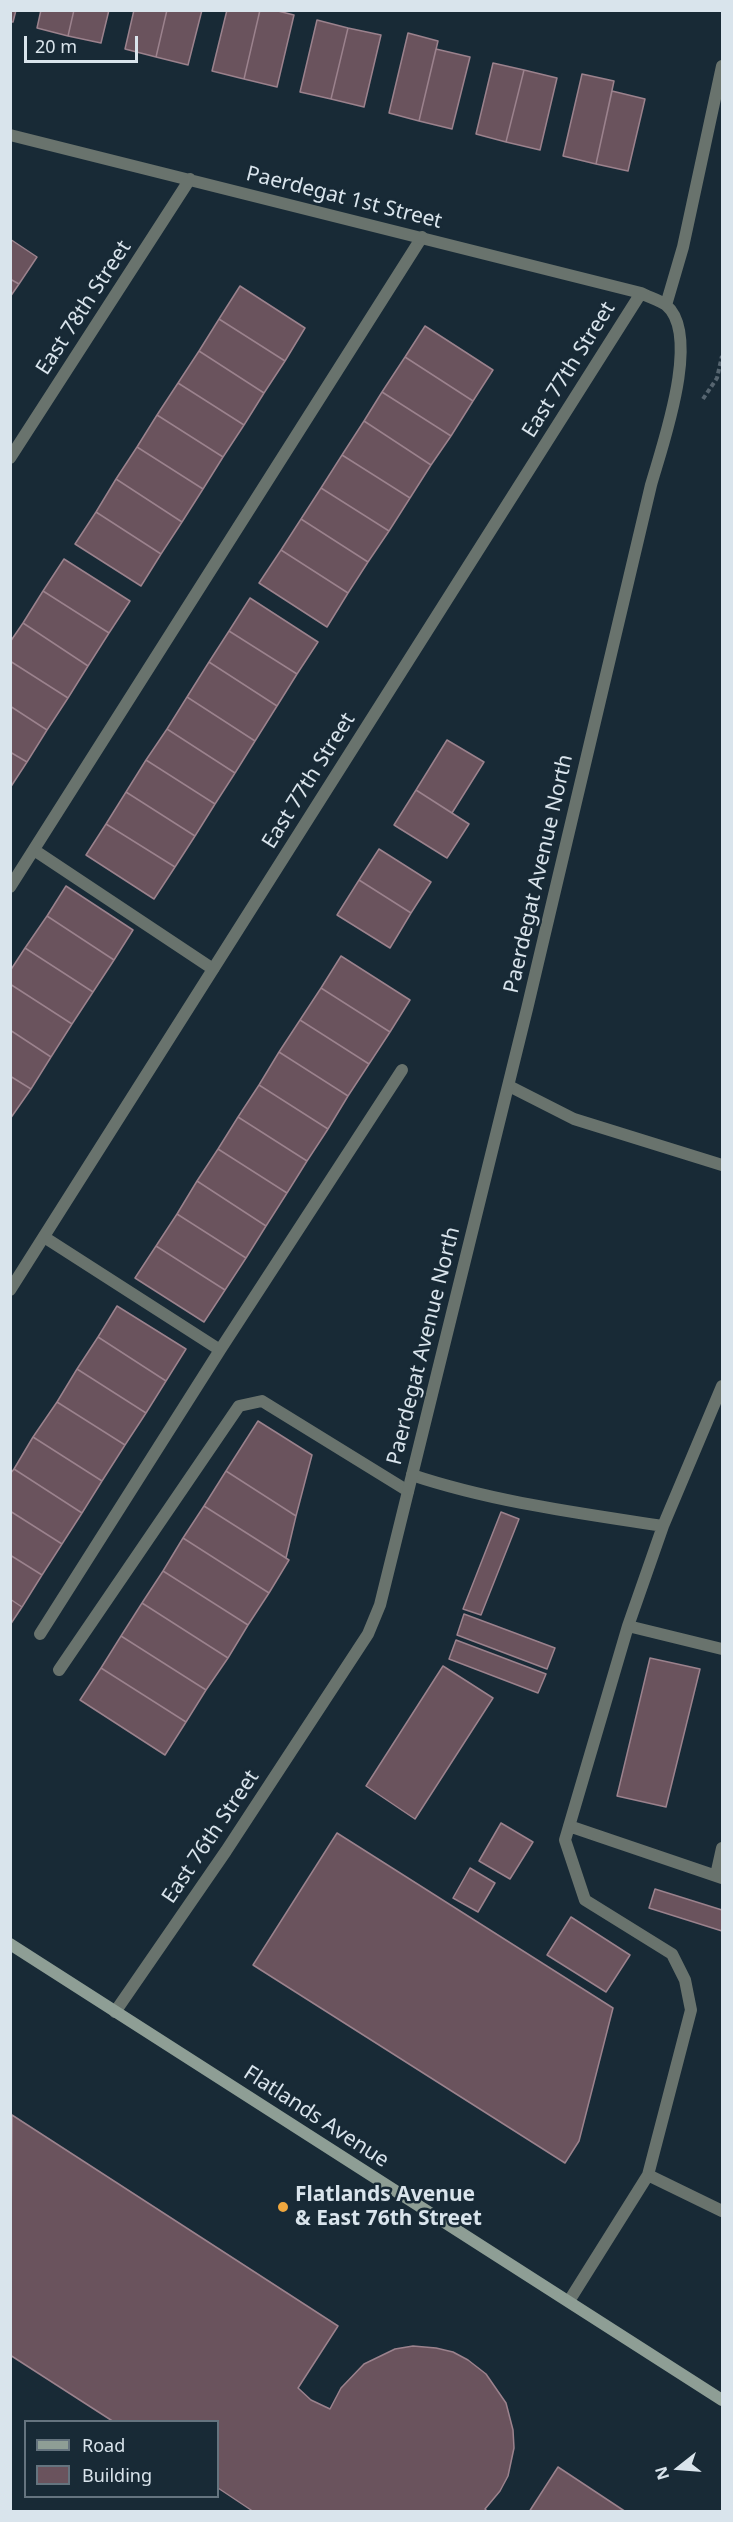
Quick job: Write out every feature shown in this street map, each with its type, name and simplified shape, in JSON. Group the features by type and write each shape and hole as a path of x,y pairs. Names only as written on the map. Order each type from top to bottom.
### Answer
{"main road":[{"name":"Flatlands Avenue","path":"10,1944 723,2400"}],"street":[{"path":"666,305 683,247 723,66"},
{"name":"Paerdegat 1st Street","path":"10,135 641,293 666,305"},
{"name":"East 78th Street","path":"10,458 190,179"},
{"path":"10,887 422,237"},
{"name":"East 77th Street","path":"10,1290 641,293"},
{"name":"Paerdegat Avenue North","path":"336,1682 368,1634 380,1605 509,1086 651,485 673,411 683,351 674,317 666,305"},
{"path":"34,850 213,969"},
{"path":"40,1634 220,1350 402,1070"},
{"path":"509,1086 574,1119 723,1165"},
{"path":"44,1237 220,1350"},
{"path":"569,2301 648,2175 691,2010 685,1980 672,1954 585,1900 565,1840 628,1626 663,1526 723,1386"},
{"path":"59,1670 239,1406 262,1401 408,1491"},
{"path":"412,1475 441,1485 568,1511 663,1526"},
{"path":"628,1626 723,1649"},
{"name":"East 76th Street","path":"115,2012 226,1851 336,1682"},
{"path":"569,1826 719,1877 723,1848"},
{"path":"648,2175 723,2211"}],"building":[{"path":"10,10 16,10 13,22 10,22"},
{"path":"41,10 74,10 68,36 37,28"},
{"path":"74,10 109,10 101,43 68,36"},
{"path":"134,10 167,10 156,57 125,49"},
{"path":"167,10 202,10 188,65 156,57"},
{"path":"227,10 260,10 244,79 212,71"},
{"path":"260,10 274,10 294,15 277,87 244,79"},
{"path":"317,20 348,28 331,99 300,92"},
{"path":"348,28 381,35 364,107 331,99"},
{"path":"408,33 438,41 419,121 389,113"},
{"path":"436,49 470,57 452,129 419,121"},
{"path":"493,63 524,70 506,142 476,134"},
{"path":"524,70 557,78 540,150 506,142"},
{"path":"582,74 614,81 596,164 563,156"},
{"path":"612,91 645,99 628,171 596,164"},
{"path":"10,239 37,257 19,284 10,279"},
{"path":"10,279 19,284 10,297"},
{"path":"240,286 305,328 285,361 219,319"},
{"path":"219,319 285,361 264,393 199,351"},
{"path":"425,326 493,370 473,401 405,357"},
{"path":"199,351 264,393 244,425 178,383"},
{"path":"405,357 473,401 451,436 382,392"},
{"path":"178,383 244,425 223,457 157,415"},
{"path":"382,392 451,436 431,465 364,421"},
{"path":"157,415 223,457 203,489 137,447"},
{"path":"364,421 431,465 410,498 342,455"},
{"path":"137,447 203,489 182,522 116,479"},
{"path":"342,455 410,498 389,531 321,488"},
{"path":"116,479 182,522 161,554 96,512"},
{"path":"321,488 389,531 368,562 301,519"},
{"path":"96,512 161,554 141,586 75,544"},
{"path":"301,519 368,562 348,593 281,550"},
{"path":"281,550 348,593 327,627 259,583"},
{"path":"64,559 130,601 109,633 43,591"},
{"path":"43,591 109,633 88,666 23,623"},
{"path":"250,598 318,642 297,674 229,631"},
{"path":"23,623 88,666 68,698 10,661 10,642"},
{"path":"229,631 297,674 277,706 209,662"},
{"path":"10,661 68,698 47,730 10,706"},
{"path":"209,662 277,706 255,741 187,697"},
{"path":"187,697 255,741 235,773 167,729"},
{"path":"10,706 47,730 27,762 10,752"},
{"path":"167,729 235,773 215,804 146,760"},
{"path":"447,740 484,762 452,813 416,790"},
{"path":"10,752 27,762 10,788"},
{"path":"146,760 215,804 195,836 126,792"},
{"path":"416,790 469,824 447,858 394,825"},
{"path":"126,792 195,836 175,867 106,824"},
{"path":"106,824 175,867 154,899 86,855"},
{"path":"379,849 431,882 411,913 359,880"},
{"path":"359,880 411,913 390,948 337,915"},
{"path":"66,886 133,930 114,960 47,916"},
{"path":"47,916 114,960 93,992 25,948"},
{"path":"25,948 93,992 72,1024 10,984 10,971"},
{"path":"341,956 410,1000 390,1032 321,988"},
{"path":"10,984 72,1024 51,1057 10,1030"},
{"path":"321,988 390,1032 369,1064 300,1020"},
{"path":"300,1020 369,1064 348,1096 279,1052"},
{"path":"10,1030 51,1057 31,1089 10,1076"},
{"path":"279,1052 348,1096 328,1129 259,1085"},
{"path":"10,1076 31,1089 10,1119"},
{"path":"259,1085 328,1129 307,1161 238,1117"},
{"path":"238,1117 307,1161 287,1193 218,1149"},
{"path":"218,1149 287,1193 266,1226 197,1181"},
{"path":"197,1181 266,1226 246,1258 177,1214"},
{"path":"177,1214 246,1258 225,1290 156,1246"},
{"path":"156,1246 225,1290 204,1322 135,1278"},
{"path":"117,1306 186,1349 166,1381 98,1337"},
{"path":"98,1337 166,1381 146,1413 77,1369"},
{"path":"77,1369 146,1413 125,1445 57,1402"},
{"path":"57,1402 125,1445 102,1481 33,1437"},
{"path":"258,1421 312,1455 296,1516 226,1471"},
{"path":"33,1437 102,1481 82,1513 14,1469"},
{"path":"14,1469 82,1513 62,1544 10,1511 10,1474"},
{"path":"226,1471 296,1516 286,1558 204,1506"},
{"path":"204,1506 289,1560 269,1593 183,1538"},
{"path":"10,1511 62,1544 42,1575 10,1555"},
{"path":"501,1512 519,1519 481,1615 463,1609"},
{"path":"183,1538 269,1593 248,1625 163,1571"},
{"path":"10,1555 42,1575 22,1607 10,1599"},
{"path":"163,1571 248,1625 228,1658 142,1603"},
{"path":"10,1599 22,1607 10,1625"},
{"path":"142,1603 228,1658 206,1690 121,1636"},
{"path":"464,1614 555,1648 547,1669 457,1635"},
{"path":"121,1636 206,1690 186,1722 101,1668"},
{"path":"456,1640 546,1674 538,1693 449,1659"},
{"path":"650,1658 700,1669 666,1807 617,1796"},
{"path":"443,1666 493,1698 415,1819 366,1786"},
{"path":"101,1668 186,1722 165,1755 80,1700"},
{"path":"501,1823 533,1842 510,1879 479,1861"},
{"path":"337,1833 613,2008 579,2141 565,2163 253,1965"},
{"path":"470,1868 495,1883 478,1912 453,1898"},
{"path":"655,1889 722,1910 722,1931 649,1908"},
{"path":"571,1917 630,1955 606,1992 547,1955"},
{"path":"12,2115 338,2326 298,2388 311,2400 330,2409 341,2388 364,2364 395,2349 413,2346 453,2352 486,2374 506,2403 513,2430 514,2448 508,2476 500,2491 485,2509 488,2512 254,2512 219,2489 219,2420 111,2420 10,2355"},
{"path":"558,2467 626,2512 529,2512"}],"place":[{"name":"Flatlands Avenue & East 76th Street","path":"283,2207"}]}
